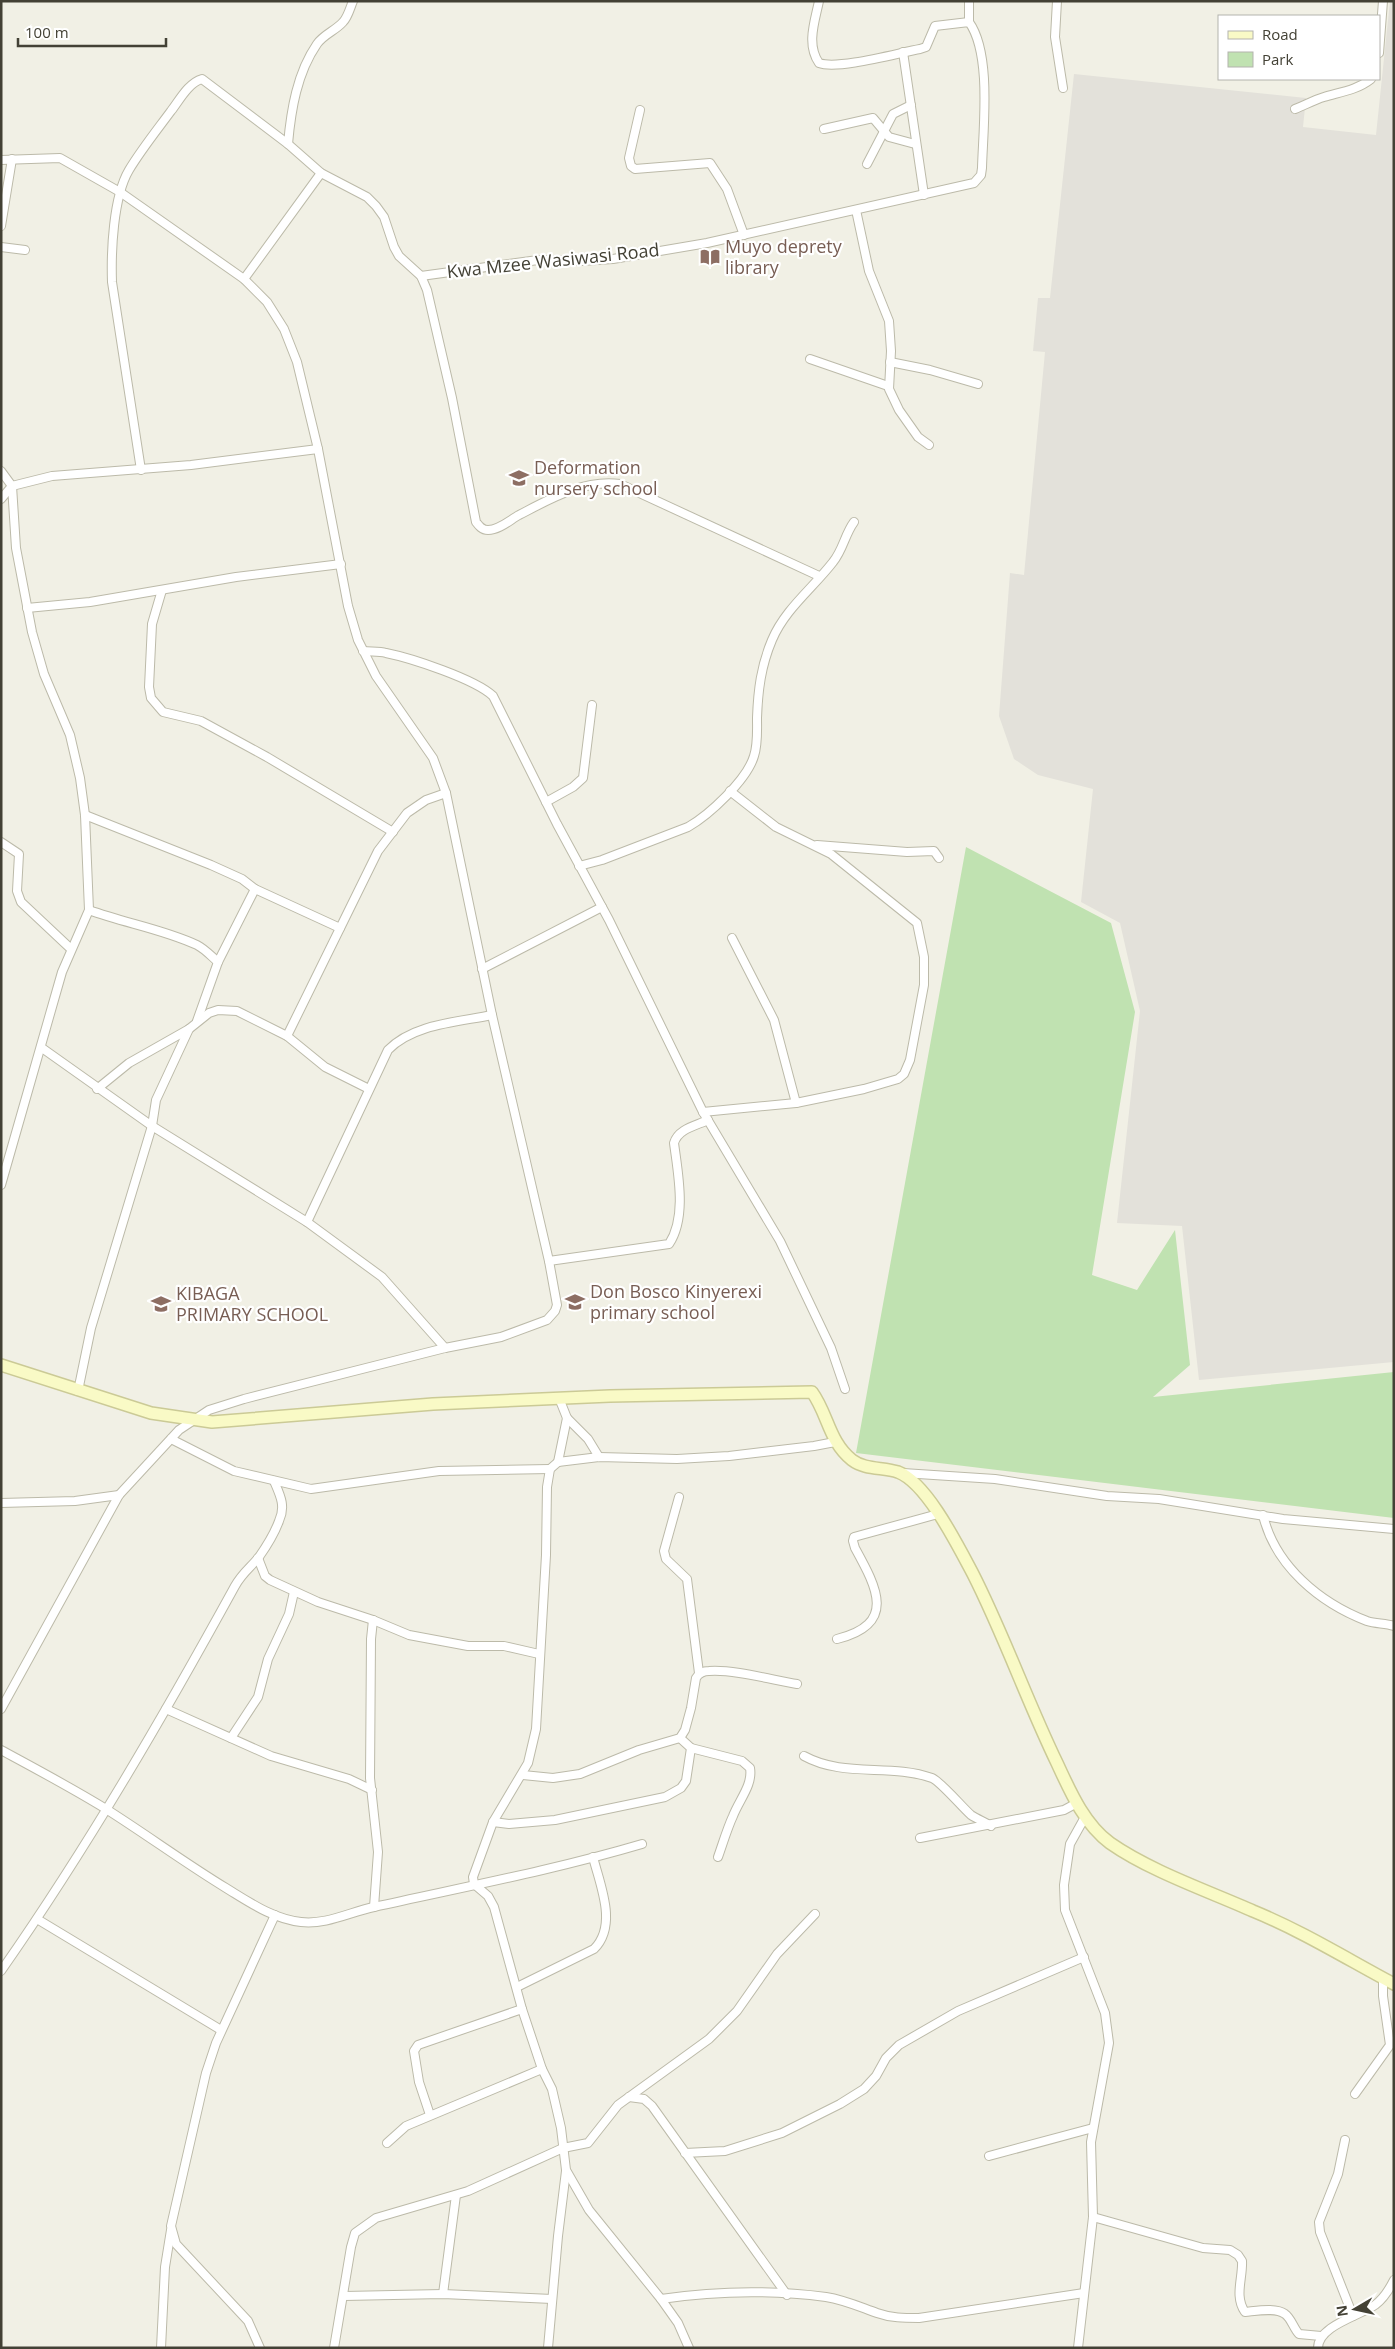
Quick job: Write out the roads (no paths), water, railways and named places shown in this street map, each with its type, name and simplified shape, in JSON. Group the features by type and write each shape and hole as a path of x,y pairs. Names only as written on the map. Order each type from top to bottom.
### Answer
{"street":[{"path":"288,144 295,97 304,71 316,46 324,35 344,22 353,1"},
{"path":"820,1 812,36 814,51 819,62 827,65 846,64 926,47 935,26 969,22 969,1"},
{"path":"1057,1 1054,37 1063,88"},
{"path":"1380,40 1383,1"},
{"name":"Kwa Mzee Wasiwasi Road","path":"421,276 538,260 581,261 614,258 744,235 974,183 978,180 982,168 984,85 979,47 969,22"},
{"path":"903,52 924,195"},
{"path":"140,470 112,282 111,265 120,192 128,171 162,122 192,84 202,79 288,144 321,173 367,197 384,217 399,256 421,276 452,398 476,522 481,528 489,530 500,526 569,491 600,484 620,484 819,576"},
{"path":"1295,109 1324,97 1343,93 1365,84 1370,80"},
{"path":"866,164 893,114 911,105"},
{"path":"640,110 629,158 631,166 635,168 668,168 701,162 710,163 727,189 744,235"},
{"path":"824,129 872,118 892,138 915,144"},
{"path":"1,160 60,158 120,192 244,279 266,302 284,329 297,362 318,449 348,606 363,651 376,676 433,758 446,793 482,969 549,1261 557,1305 548,1320 501,1337 445,1348 244,1399 209,1410 194,1420 170,1439 119,1495 1,1709"},
{"path":"1,226 12,159"},
{"path":"244,279 321,173"},
{"path":"856,210 869,271 889,321 890,362 888,386 899,410 918,437 929,446"},
{"path":"1,248 25,250"},
{"path":"810,359 888,386"},
{"path":"890,362 930,370 978,384"},
{"path":"1,499 12,486 52,476 140,470 318,449"},
{"path":"1,470 12,486 16,548 27,608 44,674 70,734 80,778 85,815 89,910 62,972 42,1048 19,1118 1,1186"},
{"path":"579,866 602,860 688,827 701,820 730,791 750,766 755,755 760,672 773,638 781,623 819,576 834,562 854,522"},
{"path":"27,608 162,590 236,577 340,564"},
{"path":"162,590 152,624 149,687 151,698 163,712 201,722 267,757 393,832"},
{"path":"363,651 385,652 429,667 477,685 493,696 579,866 602,907 703,1112 780,1241 831,1348 845,1389"},
{"path":"546,802 573,787 582,778 592,705"},
{"path":"730,791 776,827 795,838 817,845 907,852 934,851 939,858"},
{"path":"287,1036 378,850 407,812 426,800 446,793"},
{"path":"85,815 212,865 242,879 255,889 340,928"},
{"path":"1,842 19,854 19,898 71,949"},
{"path":"703,1112 796,1103 890,1083 902,1076 910,1060 924,985 924,956 917,923 817,845"},
{"path":"197,1021 218,962 255,889"},
{"path":"482,969 602,907"},
{"path":"89,910 107,917 127,920 199,946 218,962"},
{"path":"732,938 774,1020 796,1103"},
{"path":"97,1089 129,1063 189,1029 209,1013 228,1009 237,1011 287,1036 325,1067 369,1089"},
{"path":"307,1222 388,1050 399,1039 428,1028 492,1015"},
{"path":"78,1391 92,1328 152,1126 156,1100 189,1029"},
{"path":"42,1048 97,1089 152,1126 307,1222 382,1277 445,1348"},
{"path":"549,1261 669,1244 676,1234 678,1223 678,1190 674,1143 680,1132 708,1120"},
{"path":"1,1365 151,1413 194,1420 229,1421 433,1404 559,1398 809,1392 814,1395 835,1442 853,1460 865,1466 898,1472 995,1479 1107,1496 1159,1500 1283,1519 1394,1529"},
{"path":"559,1398 567,1418 588,1439 599,1457"},
{"path":"558,1462 567,1418"},
{"path":"170,1439 234,1471 311,1489 380,1477 438,1471 550,1469"},
{"path":"474,1884 475,1866 493,1822 523,1774 536,1729 546,1555 547,1487 550,1469 558,1462 599,1457 677,1459 729,1456 835,1442"},
{"path":"898,1472 912,1481 922,1491 938,1514 973,1574 1040,1728 1077,1803 1085,1817 1109,1842 1152,1866 1287,1926 1345,1955 1394,1984"},
{"path":"1,1971 37,1919 106,1809 166,1709 236,1583 247,1567 258,1558 280,1520 283,1508 282,1499 274,1481"},
{"path":"1,1502 74,1501 119,1495"},
{"path":"523,1774 553,1778 580,1774 639,1750 680,1738 685,1730 696,1678 699,1673 687,1579 666,1559 664,1551 679,1496"},
{"path":"836,1639 856,1634 870,1622 875,1612 876,1588 855,1548 854,1537 938,1514"},
{"path":"1263,1515 1266,1526 1287,1563 1315,1594 1367,1621 1394,1626"},
{"path":"258,1558 265,1576 270,1580 294,1592 409,1635 468,1646 504,1646 539,1654"},
{"path":"231,1738 258,1698 268,1659 289,1614 294,1592"},
{"path":"373,1620 370,1639 370,1778 378,1852 374,1907"},
{"path":"699,1673 708,1670 728,1672 797,1684"},
{"path":"166,1709 271,1756 349,1779 372,1790"},
{"path":"680,1738 691,1748 742,1761 750,1768 752,1774 747,1789 736,1808 718,1857"},
{"path":"493,1822 508,1824 555,1820 665,1797 681,1788 686,1781 691,1748"},
{"path":"1,1750 106,1809 172,1855 275,1916 302,1922 329,1920 374,1907 438,1895 474,1884 502,1880 642,1844"},
{"path":"804,1756 817,1762 849,1770 902,1772 935,1779 973,1816 992,1826"},
{"path":"920,1838 992,1826 1064,1810 1077,1803"},
{"path":"1078,2348 1093,2217 1092,2128 1109,2043 1105,2014 1065,1910 1064,1885 1070,1844 1085,1817"},
{"path":"517,1987 594,1949 602,1941 606,1908 592,1857"},
{"path":"474,1884 488,1896 494,1908 522,2009 542,2068 552,2089 561,2128 566,2170 548,2348"},
{"path":"334,2348 344,2296 350,2246 355,2233 376,2218 456,2195 563,2148 588,2143 618,2105 716,2032 737,2011 777,1954 815,1914"},
{"path":"160,2348 165,2267 172,2226 206,2073 221,2030 275,1916"},
{"path":"37,1919 221,2030"},
{"path":"684,2153 725,2151 782,2133 840,2104 864,2089 876,2076 886,2058 899,2045 958,2011 1084,1957"},
{"path":"1355,2094 1390,2045 1383,1996 1383,1978"},
{"path":"430,2115 419,2082 414,2051 418,2045 522,2009"},
{"path":"387,2143 406,2126 542,2068"},
{"path":"629,2097 644,2099 652,2106 787,2295"},
{"path":"988,2156 1092,2128"},
{"path":"1345,2140 1338,2174 1319,2222 1325,2249 1353,2316"},
{"path":"566,2170 589,2210 678,2323 688,2348"},
{"path":"443,2294 456,2195"},
{"path":"1093,2217 1204,2248 1230,2250 1242,2260 1243,2271 1239,2296 1241,2306 1245,2312 1273,2310 1282,2312 1287,2315 1299,2334 1321,2336 1378,2302 1394,2280"},
{"path":"172,2226 176,2244 248,2321 260,2348"},
{"path":"661,2299 695,2294 826,2297 853,2303 878,2314 898,2318 969,2312 1084,2293"},
{"path":"344,2296 443,2294 552,2299"},
{"path":"1318,2348 1321,2336"}],"place":[{"name":"Muyo deprety library","path":"710,257"},
{"name":"Deformation nursery school","path":"519,478"},
{"name":"Don Bosco Kinyerexi primary school","path":"575,1302"},
{"name":"KIBAGA PRIMARY SCHOOL","path":"161,1304"}]}
